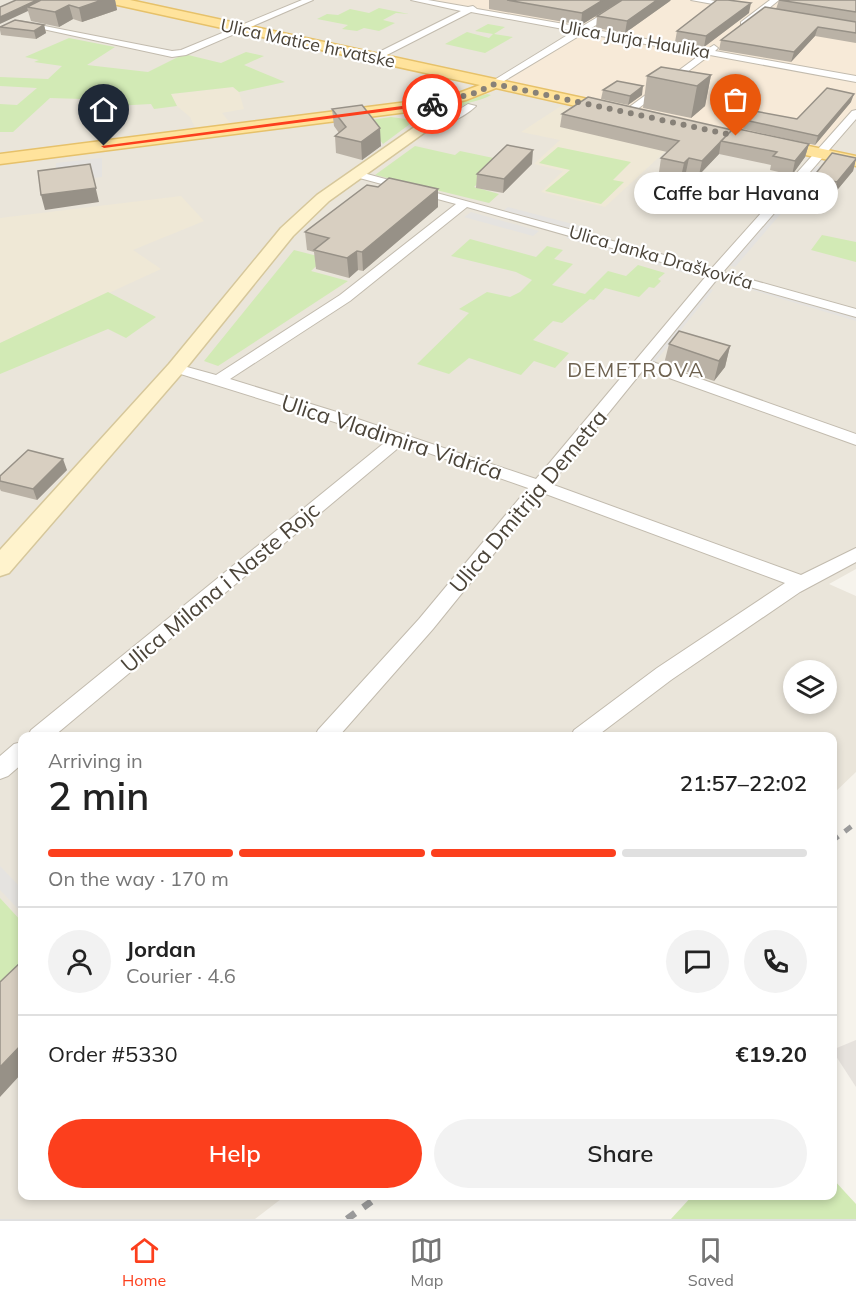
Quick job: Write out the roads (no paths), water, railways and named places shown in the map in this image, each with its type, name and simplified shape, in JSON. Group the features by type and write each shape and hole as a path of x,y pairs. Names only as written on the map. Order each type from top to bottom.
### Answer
{"main road":[{"name":"Ulica Matice hrvatske","path":"112,0 652,118"},
{"path":"0,159 409,107 461,97 495,84"},
{"path":"753,139 856,161"}],"street":[{"path":"31,14 11,24 172,54 183,53 309,0"},
{"name":"Ulica Jurja Haulika","path":"415,0 856,79"},
{"path":"495,84 632,0"},
{"path":"695,0 773,13"},
{"path":"735,31 775,0"},
{"path":"376,57 482,4"},
{"path":"628,113 725,39"},
{"path":"422,123 450,120 471,106"},
{"path":"0,567 176,368 287,232 323,198 423,127 409,107"},
{"name":"Ulica Dmitrija Demetra","path":"330,732 426,624 716,272 856,113"},
{"name":"Ulica Janka Draškovića","path":"356,174 716,272 856,313"},
{"path":"219,381 345,298 465,203"},
{"path":"641,363 856,440"},
{"name":"Ulica Vladimira Vidrića","path":"176,368 400,438 540,485 801,582"},
{"name":"Ulica Milana i Naste Rojc","path":"44,732 400,438"},
{"path":"587,732 664,674 801,582 856,554"},
{"path":"0,769 18,753"}],"railway":[{"path":"837,837 856,823"},
{"path":"347,1219 373,1200"}],"place":[{"name":"Caffe bar Havana","path":"736,136"}],"district":[{"name":"DEMETROVA","path":"636,369"}]}
